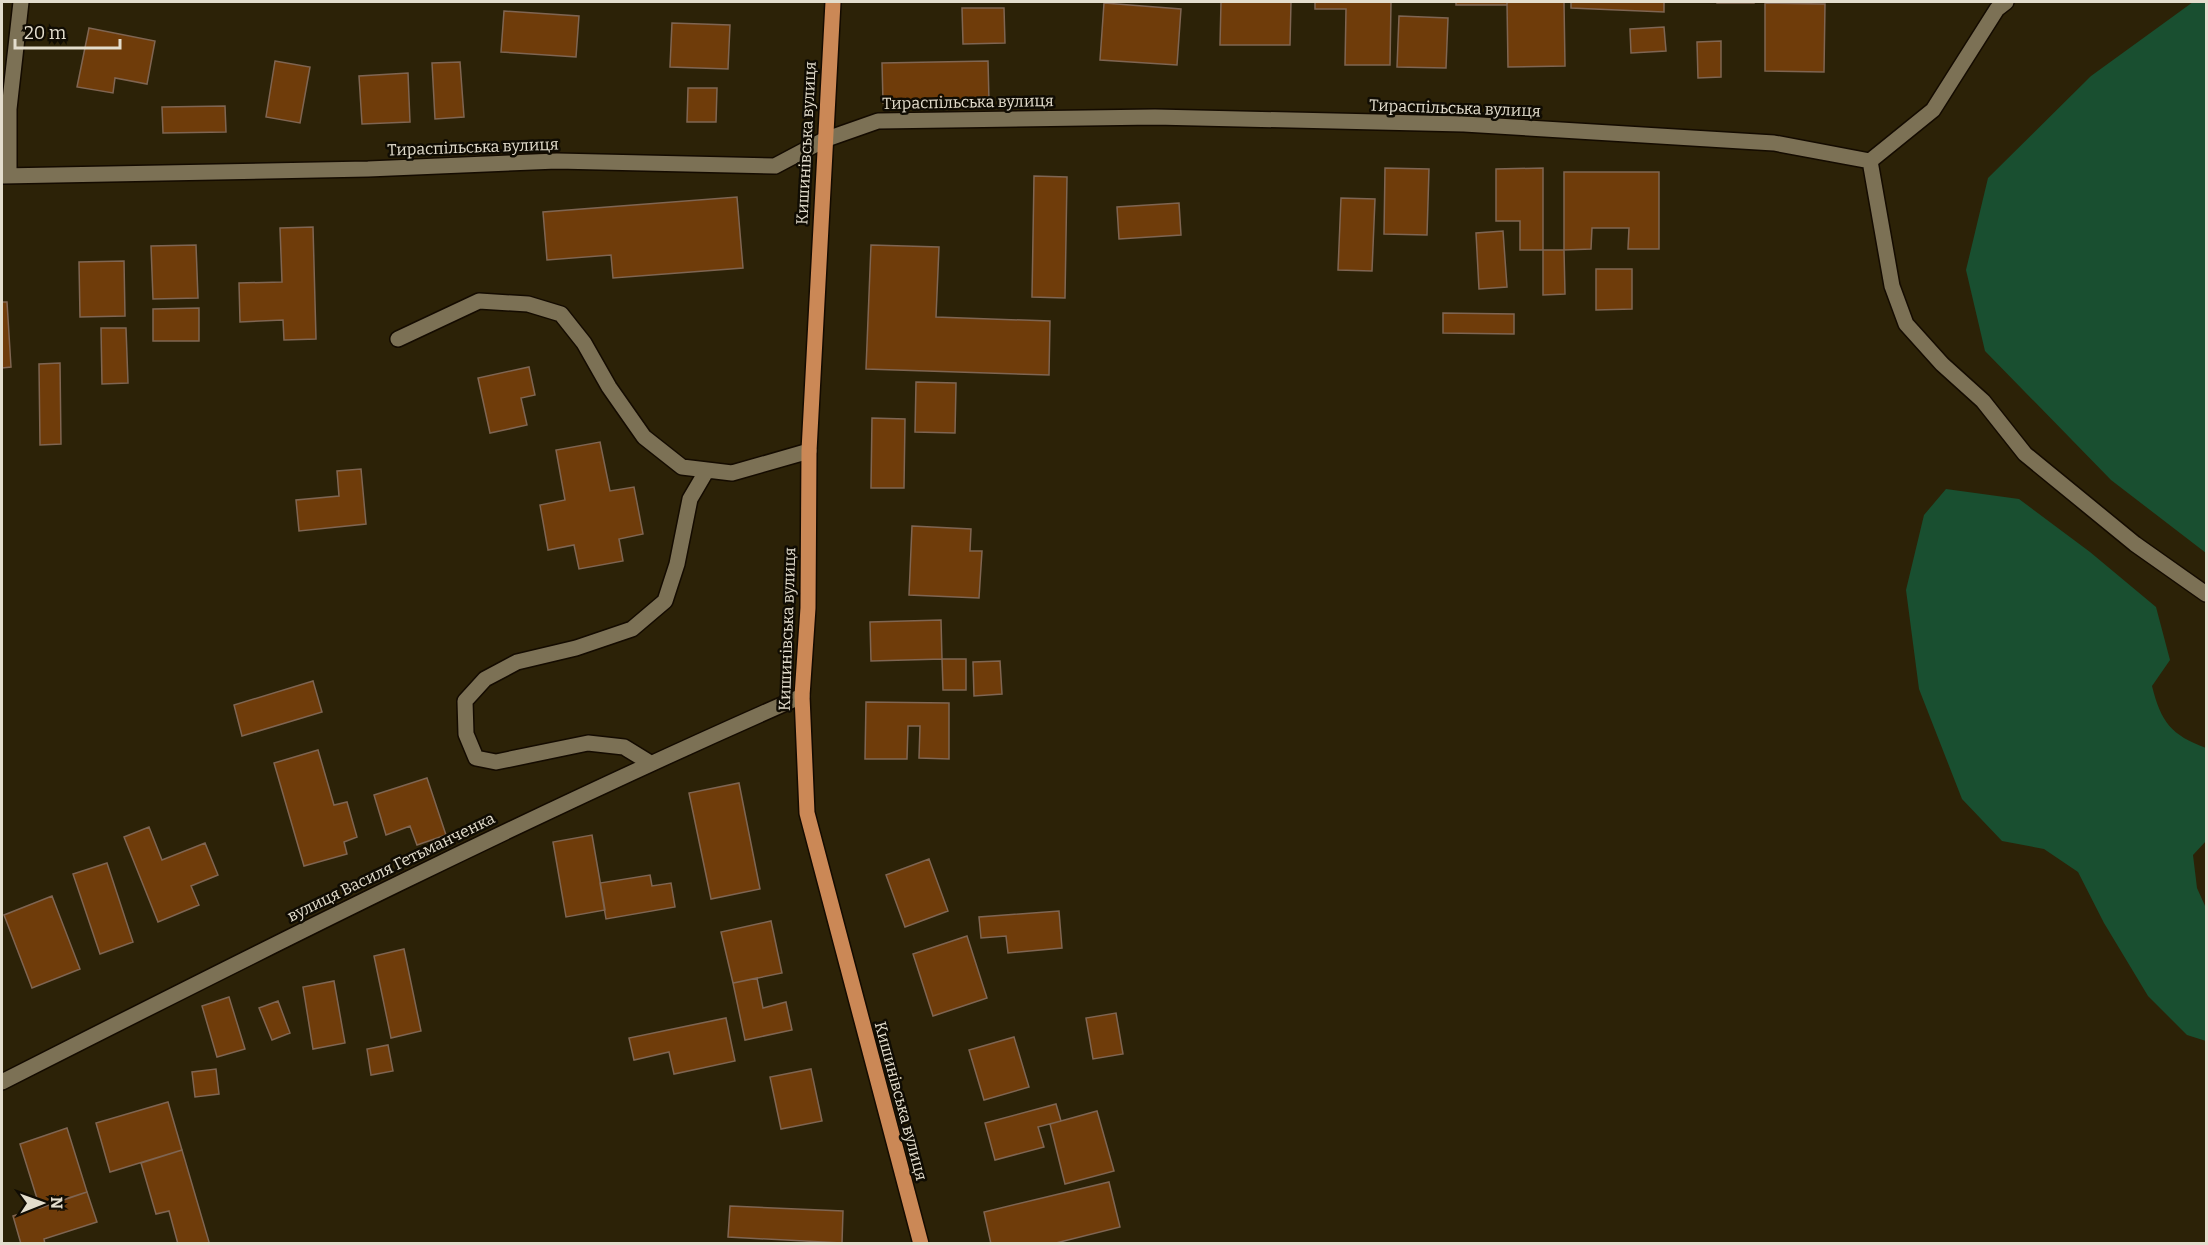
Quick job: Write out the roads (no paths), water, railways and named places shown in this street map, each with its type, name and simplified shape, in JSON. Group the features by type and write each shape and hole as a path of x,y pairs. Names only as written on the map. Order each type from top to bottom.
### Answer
{"main road":[{"name":"Кишинівська вулиця","path":"833,2 808,451 808,608 802,696 807,813 921,1244"}],"street":[{"path":"5,176 9,108 21,2"},
{"path":"2006,2 1997,9 1933,110 1870,161 1892,286 1906,324 1942,364 1983,401 2025,454 2135,544 2206,594"},
{"name":"Тираспільська вулиця","path":"5,176 368,169 557,161 775,166 824,140 878,121 1178,118 1464,124 1774,143 1870,161"},
{"path":"398,339 479,302 528,304 561,314 584,343 609,387 644,438 682,467 732,473 808,451"},
{"path":"650,763 624,747 588,743 496,762 476,758 466,734 465,701 485,679 517,662 576,648 632,629 664,601 677,564 690,499 707,470"},
{"name":"вулиця Василя Гетьманченка","path":"2,1082 371,895 650,763 802,696"}]}
